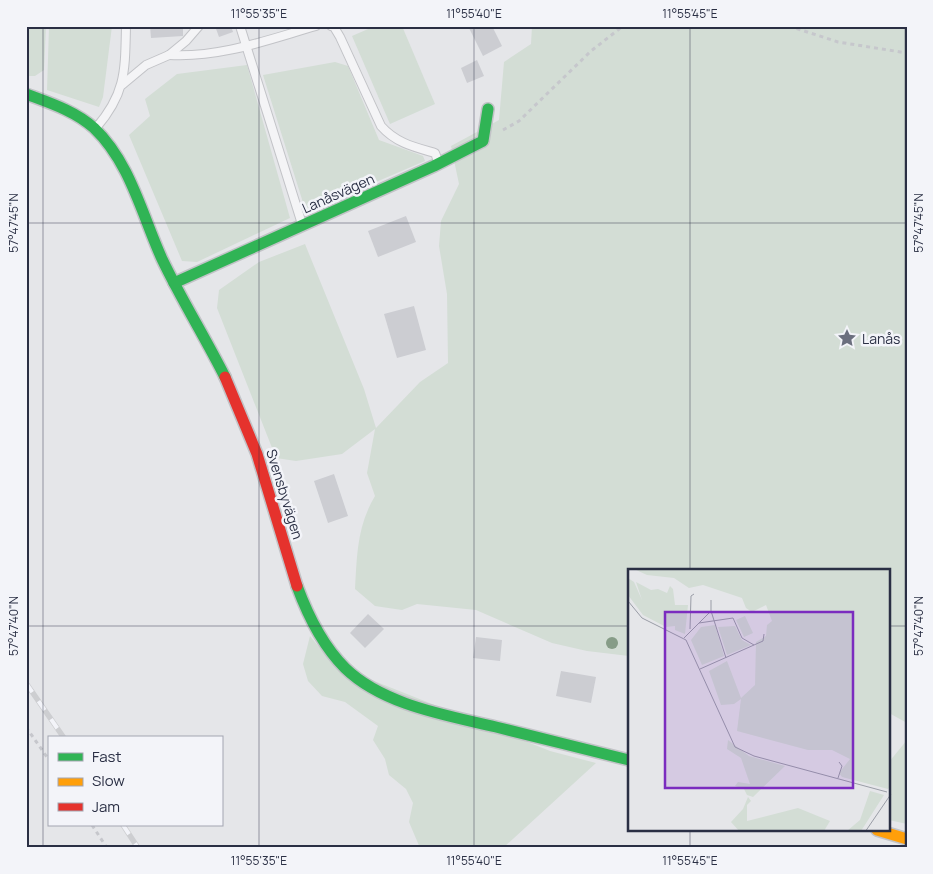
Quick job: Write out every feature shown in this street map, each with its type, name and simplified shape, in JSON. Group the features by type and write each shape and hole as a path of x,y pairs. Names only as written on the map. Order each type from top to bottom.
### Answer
{"street":[{"name":"Svensbyvägen","path":"26,94 76,114 104,139 122,169 174,283 230,386 257,454 307,610 321,640 340,663 383,693 419,707 628,760"},
{"path":"483,141 488,109"},
{"name":"Lanåsvägen","path":"174,283 303,226 483,141"},
{"path":"883,832 907,839"}],"lane":[{"path":"95,129 111,110 122,85 126,26"},
{"path":"122,85 146,64 169,55 186,41 199,26"},
{"path":"240,26 303,226"},
{"path":"169,55 193,56 248,48 316,26"},
{"path":"331,26 334,27 340,37 381,126 388,134 403,144 435,153 439,163"}],"path":[{"path":"483,141 519,121 591,51 623,26"},
{"path":"789,26 838,42 907,53"},
{"path":"26,727 48,759"},
{"path":"93,826 107,848"}],"shaded area":[{"path":"26,26 46,26 44,70 35,76 26,76"},
{"path":"49,26 112,26 103,97 99,107 47,90"},
{"path":"375,26 402,26 435,104 390,124 352,36"},
{"path":"532,26 907,26 907,723 890,714 890,569 628,569 628,656 587,651 552,643 476,610 417,604 402,610 375,606 355,589 357,553 361,530 375,496 367,473 375,429 342,454 296,461 276,458 217,308 219,290 259,262 305,244 364,389 376,428 420,382 448,363 447,294 439,246 441,221 459,184 451,146 499,120 504,62 531,44"},
{"path":"335,62 348,66 379,140 423,156 425,161 306,212 263,75"},
{"path":"247,65 290,218 197,262 182,261 129,135 150,116 145,99 177,74"},
{"path":"310,636 334,665 550,751 596,763 503,848 420,848 409,822 413,803 406,789 389,775 385,759 373,740 378,726 345,702 322,696 308,681 303,664"},
{"path":"907,740 907,824 890,820 890,761"}],"building":[{"path":"150,26 183,26 183,36 151,38"},
{"path":"215,26 231,26 233,32 219,37"},
{"path":"468,26 492,26 502,46 483,56"},
{"path":"477,60 484,76 467,83 461,68"},
{"path":"406,216 416,242 378,257 368,231"},
{"path":"414,306 426,350 397,358 384,314"},
{"path":"334,474 348,516 328,523 314,481"},
{"path":"368,614 384,629 365,648 350,633"},
{"path":"476,637 502,640 500,661 473,658"},
{"path":"561,671 596,677 591,703 556,696"}],"railway":[{"path":"26,683 63,736"},
{"path":"124,826 138,848"}],"traffic: fast":[{"path":"26,94 62,108 87,122 117,157 134,190 162,259 225,377"},
{"path":"174,283 434,166 483,141 488,109"},
{"path":"297,586 311,619 329,650 360,681 378,691 396,700 436,713 628,760"}],"traffic: slow":[{"path":"884,832 907,839"}],"traffic: jam":[{"path":"225,377 257,454 297,586"}],"place":[{"name":"Lanås","path":"847,338"}]}
